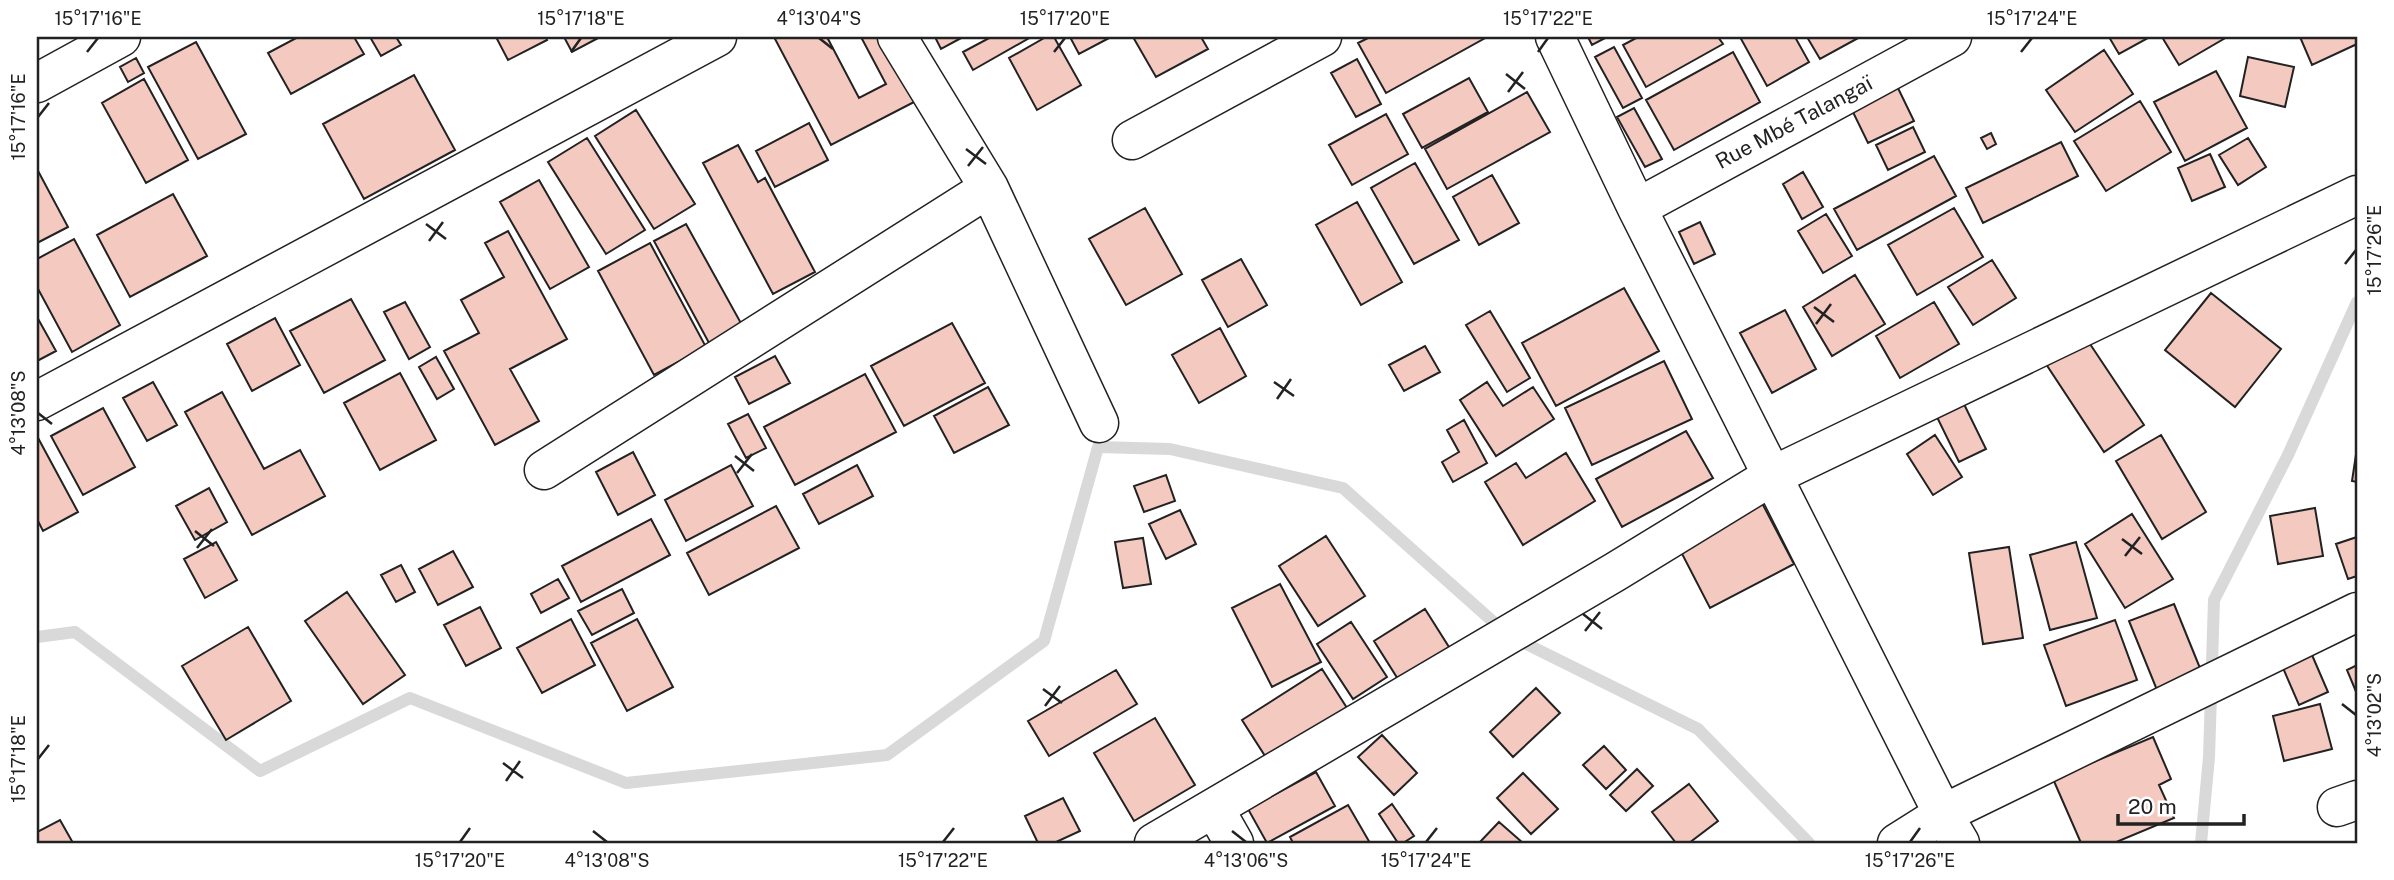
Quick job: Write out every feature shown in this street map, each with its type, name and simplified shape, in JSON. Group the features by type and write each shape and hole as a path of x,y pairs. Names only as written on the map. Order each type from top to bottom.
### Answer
{"street":[{"path":"37,83 121,37"},
{"path":"37,401 717,37"},
{"path":"897,37 989,188 1099,423"},
{"path":"1132,139 1322,37"},
{"path":"1555,37 1637,208 1951,829"},
{"name":"Rue Mbé Talangaï","path":"1637,208 1952,37"},
{"path":"544,470 989,188"},
{"path":"1154,843 1603,579 1772,476 2357,195"},
{"path":"1897,843 1951,829 2357,612"},
{"path":"1214,808 1234,843"}],"building":[{"path":"298,37 354,37 364,54 291,94 268,53"},
{"path":"370,37 396,37 401,45 381,56"},
{"path":"496,37 545,37 547,40 508,60"},
{"path":"564,37 600,37 572,52"},
{"path":"774,37 827,37 859,98 886,84 861,37 882,37 916,101 831,145"},
{"path":"935,37 963,37 941,49"},
{"path":"991,37 1031,37 973,70 963,52"},
{"path":"1046,37 1054,37 1081,85 1037,110 1009,58"},
{"path":"1070,37 1111,37 1079,54"},
{"path":"1133,37 1201,37 1208,49 1156,77"},
{"path":"1370,37 1487,37 1386,93 1358,43"},
{"path":"1588,37 1607,37 1592,45"},
{"path":"1638,37 1718,37 1723,44 1646,87 1623,45"},
{"path":"1740,37 1795,37 1809,62 1767,86"},
{"path":"1807,37 1860,37 1820,59"},
{"path":"2109,37 2147,37 2148,38 2119,54"},
{"path":"2162,37 2227,37 2179,65"},
{"path":"2300,37 2357,37 2357,44 2312,65"},
{"path":"196,42 246,134 198,159 148,67"},
{"path":"1614,47 1642,98 1623,108 1595,57"},
{"path":"2104,50 2133,94 2075,132 2046,90"},
{"path":"1733,52 1760,102 1674,150 1646,100"},
{"path":"2248,57 2294,67 2285,107 2240,96"},
{"path":"136,58 144,73 128,82 120,67"},
{"path":"1357,59 1381,104 1356,117 1331,73"},
{"path":"2216,71 2247,128 2185,161 2154,102"},
{"path":"414,75 455,150 364,199 323,124"},
{"path":"1469,78 1488,112 1422,148 1403,114"},
{"path":"144,79 188,160 146,183 102,103"},
{"path":"1896,84 1914,121 1868,143 1850,106"},
{"path":"1527,92 1550,132 1447,189 1425,149"},
{"path":"2140,101 2171,152 2106,191 2074,141"},
{"path":"1634,108 1662,159 1645,167 1617,117"},
{"path":"636,110 695,204 654,229 595,136"},
{"path":"1386,114 1408,154 1352,185 1329,145"},
{"path":"809,123 828,160 775,187 756,151"},
{"path":"1913,127 1925,152 1888,170 1876,145"},
{"path":"1991,133 1996,144 1987,149 1981,138"},
{"path":"587,138 645,230 606,254 548,162"},
{"path":"2248,138 2266,167 2238,185 2219,155"},
{"path":"2061,142 2078,176 1983,223 1966,188"},
{"path":"738,145 758,182 765,178 815,272 773,294 703,163"},
{"path":"2210,154 2225,187 2192,201 2178,168"},
{"path":"1934,156 1956,196 1857,250 1834,209"},
{"path":"1415,163 1459,240 1414,264 1371,188"},
{"path":"37,169 68,227 37,243"},
{"path":"1803,172 1823,207 1802,219 1783,184"},
{"path":"1492,175 1519,223 1479,245 1453,197"},
{"path":"539,180 589,267 550,289 500,202"},
{"path":"173,194 207,256 130,297 97,235"},
{"path":"1357,202 1402,282 1361,305 1316,225"},
{"path":"1145,208 1182,274 1126,305 1089,239"},
{"path":"1954,208 1983,257 1917,295 1888,245"},
{"path":"1826,214 1852,256 1823,273 1798,231"},
{"path":"1700,222 1715,254 1694,264 1679,232"},
{"path":"686,224 742,325 709,343 654,241"},
{"path":"508,231 567,339 510,369 539,421 495,445 444,351 479,333 461,300 504,277 485,243"},
{"path":"74,239 120,325 72,352 37,287 37,259"},
{"path":"650,243 706,347 654,375 598,271"},
{"path":"1241,259 1267,305 1228,327 1202,280"},
{"path":"1992,260 2016,298 1973,325 1948,287"},
{"path":"1855,275 1885,324 1832,356 1803,307"},
{"path":"1624,288 1659,351 1556,406 1522,343"},
{"path":"2211,293 2281,349 2235,407 2165,350"},
{"path":"351,299 385,360 324,393 290,331"},
{"path":"405,302 430,347 409,359 384,312"},
{"path":"1934,302 1959,344 1900,378 1876,336"},
{"path":"1785,310 1816,369 1772,393 1740,333"},
{"path":"1490,311 1530,378 1507,392 1466,325"},
{"path":"37,317 56,351 37,361"},
{"path":"275,318 300,365 252,391 227,344"},
{"path":"952,323 985,383 904,426 871,366"},
{"path":"1220,328 1246,376 1199,403 1172,355"},
{"path":"2084,335 2144,425 2104,452 2044,361"},
{"path":"1425,346 1440,372 1404,391 1389,365"},
{"path":"775,356 790,383 749,404 735,377"},
{"path":"436,357 454,389 437,399 419,367"},
{"path":"1664,361 1692,419 1592,465 1565,408"},
{"path":"400,373 436,440 380,470 344,403"},
{"path":"865,374 896,432 795,485 764,427"},
{"path":"153,382 177,425 147,441 123,398"},
{"path":"1487,382 1503,406 1533,387 1554,419 1496,456 1460,400"},
{"path":"988,387 1009,425 954,453 934,416"},
{"path":"222,392 264,469 300,450 325,496 252,535 185,412"},
{"path":"1961,398 1986,449 1959,462 1934,411"},
{"path":"103,408 135,467 83,495 51,436"},
{"path":"748,414 766,448 746,458 728,424"},
{"path":"1464,420 1487,463 1453,482 1442,462 1459,452 1447,430"},
{"path":"1686,431 1713,478 1622,527 1596,479"},
{"path":"1935,435 1962,477 1933,495 1907,454"},
{"path":"2161,435 2206,512 2162,539 2116,461"},
{"path":"37,436 78,512 43,531 37,519"},
{"path":"2357,448 2357,482 2352,481"},
{"path":"633,452 655,495 618,515 596,472"},
{"path":"1566,453 1595,501 1523,545 1485,482 1516,463 1526,478"},
{"path":"731,465 753,506 686,541 665,500"},
{"path":"857,465 873,496 819,524 803,494"},
{"path":"1166,475 1175,501 1144,512 1134,486"},
{"path":"209,488 227,522 195,540 176,506"},
{"path":"1762,503 1794,564 1710,608 1678,546"},
{"path":"776,506 799,548 709,595 687,553"},
{"path":"2315,508 2323,556 2278,564 2270,516"},
{"path":"1180,510 1196,544 1166,559 1149,524"},
{"path":"2132,514 2173,579 2125,608 2085,544"},
{"path":"651,519 670,555 581,602 562,566"},
{"path":"1326,536 1365,596 1318,626 1279,566"},
{"path":"2357,537 2357,576 2348,579 2336,544"},
{"path":"1143,538 1151,584 1123,588 1115,542"},
{"path":"216,542 237,580 205,598 184,559"},
{"path":"2076,542 2097,618 2050,630 2030,555"},
{"path":"2009,547 2023,638 1983,644 1969,553"},
{"path":"453,551 473,587 438,605 419,569"},
{"path":"401,565 415,592 396,602 381,575"},
{"path":"558,579 569,598 541,613 531,594"},
{"path":"1280,584 1321,662 1272,687 1232,608"},
{"path":"622,589 634,613 592,635 578,611"},
{"path":"347,592 405,675 363,704 305,621"},
{"path":"2174,604 2204,678 2159,695 2129,621"},
{"path":"480,607 501,648 466,666 444,625"},
{"path":"1425,609 1454,655 1403,687 1374,641"},
{"path":"571,619 595,665 542,693 517,648"},
{"path":"637,619 673,687 627,711 591,643"},
{"path":"2115,620 2137,680 2066,706 2044,645"},
{"path":"1351,622 1387,677 1353,699 1317,644"},
{"path":"248,627 291,701 226,740 182,666"},
{"path":"2312,655 2328,692 2299,705 2283,668"},
{"path":"2357,665 2357,694 2347,670"},
{"path":"1322,669 1347,708 1267,759 1242,720"},
{"path":"1116,670 1137,704 1049,756 1028,721"},
{"path":"1536,688 1560,713 1513,757 1490,732"},
{"path":"2320,704 2332,749 2284,761 2273,716"},
{"path":"1155,718 1195,785 1134,821 1094,753"},
{"path":"1382,735 1417,773 1394,795 1358,757"},
{"path":"2153,737 2171,779 2159,785 2174,818 2114,843 2081,843 2053,779"},
{"path":"1604,746 1626,770 1606,789 1583,765"},
{"path":"1637,769 1653,786 1626,811 1610,795"},
{"path":"1316,772 1335,806 1267,843 1248,809"},
{"path":"1523,773 1558,809 1531,834 1497,798"},
{"path":"1689,784 1718,821 1689,843 1676,843 1652,812"},
{"path":"1063,798 1080,831 1054,843 1038,843 1025,816"},
{"path":"1392,804 1414,836 1403,843 1398,843 1379,814"},
{"path":"1348,805 1370,843 1293,843 1290,837"},
{"path":"60,820 73,843 37,843 37,832"},
{"path":"1499,822 1523,843 1479,843"}],"waterway":[{"path":"2201,843 2209,757 2214,600 2288,455 2357,302"},
{"path":"37,637 75,632 260,771 410,698 626,783 887,755 1044,641 1098,447 1170,449 1343,488 1508,635 1698,729 1809,843"}]}
